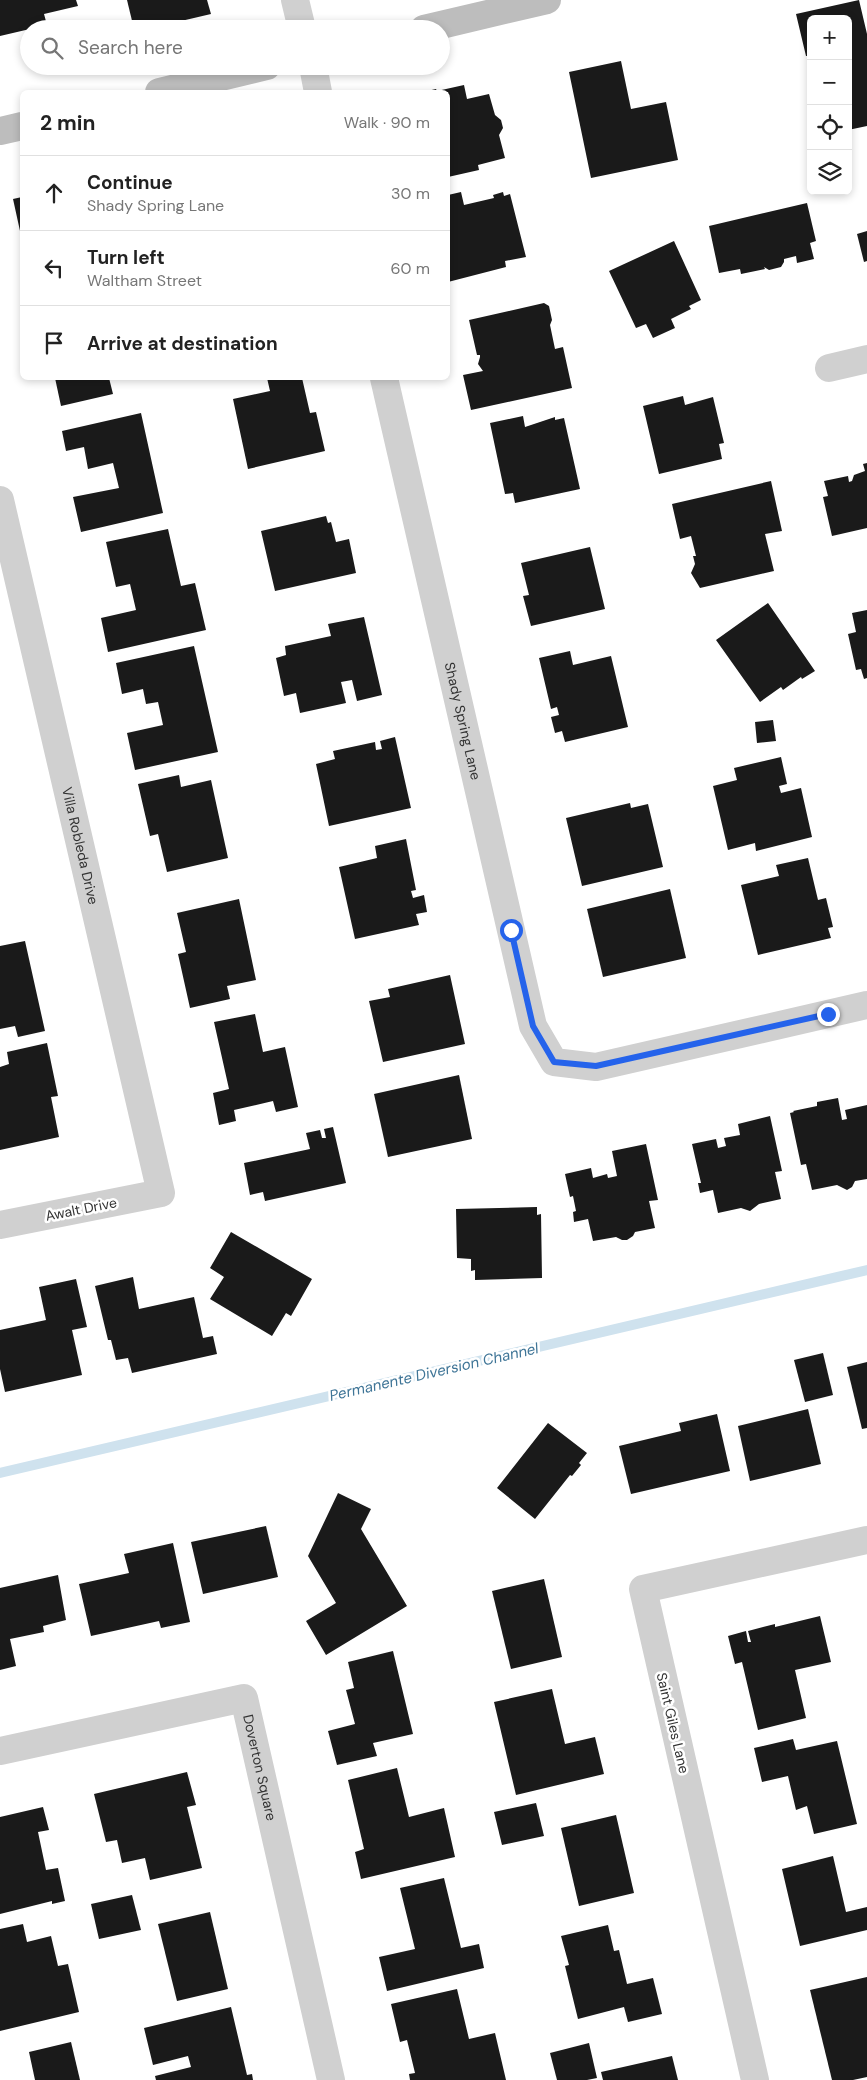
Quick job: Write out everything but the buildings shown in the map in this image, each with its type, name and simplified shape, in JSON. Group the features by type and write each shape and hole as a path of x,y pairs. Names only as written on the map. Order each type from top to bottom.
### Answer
{"street":[{"path":"295,0 300,20"},
{"path":"450,23 546,0"},
{"path":"167,90 229,75"},
{"path":"315,75 318,90"},
{"path":"0,131 20,126"},
{"path":"829,368 867,358"},
{"name":"Shady Spring Lane","path":"384,380 533,1026 554,1062 596,1066 867,1005"},
{"name":"Villa Robleda Drive","path":"0,500 161,1193"},
{"name":"Awalt Drive","path":"0,1225 161,1193"},
{"name":"Saint Giles Lane","path":"756,2080 643,1589 867,1540"},
{"name":"Doverton Square","path":"0,1751 244,1698 331,2080"}],"waterway":[{"name":"Permanente Diversion Channel","path":"0,1473 867,1270"}],"route":[{"path":"511,930 533,1026 554,1062 596,1066 828,1014"}]}
